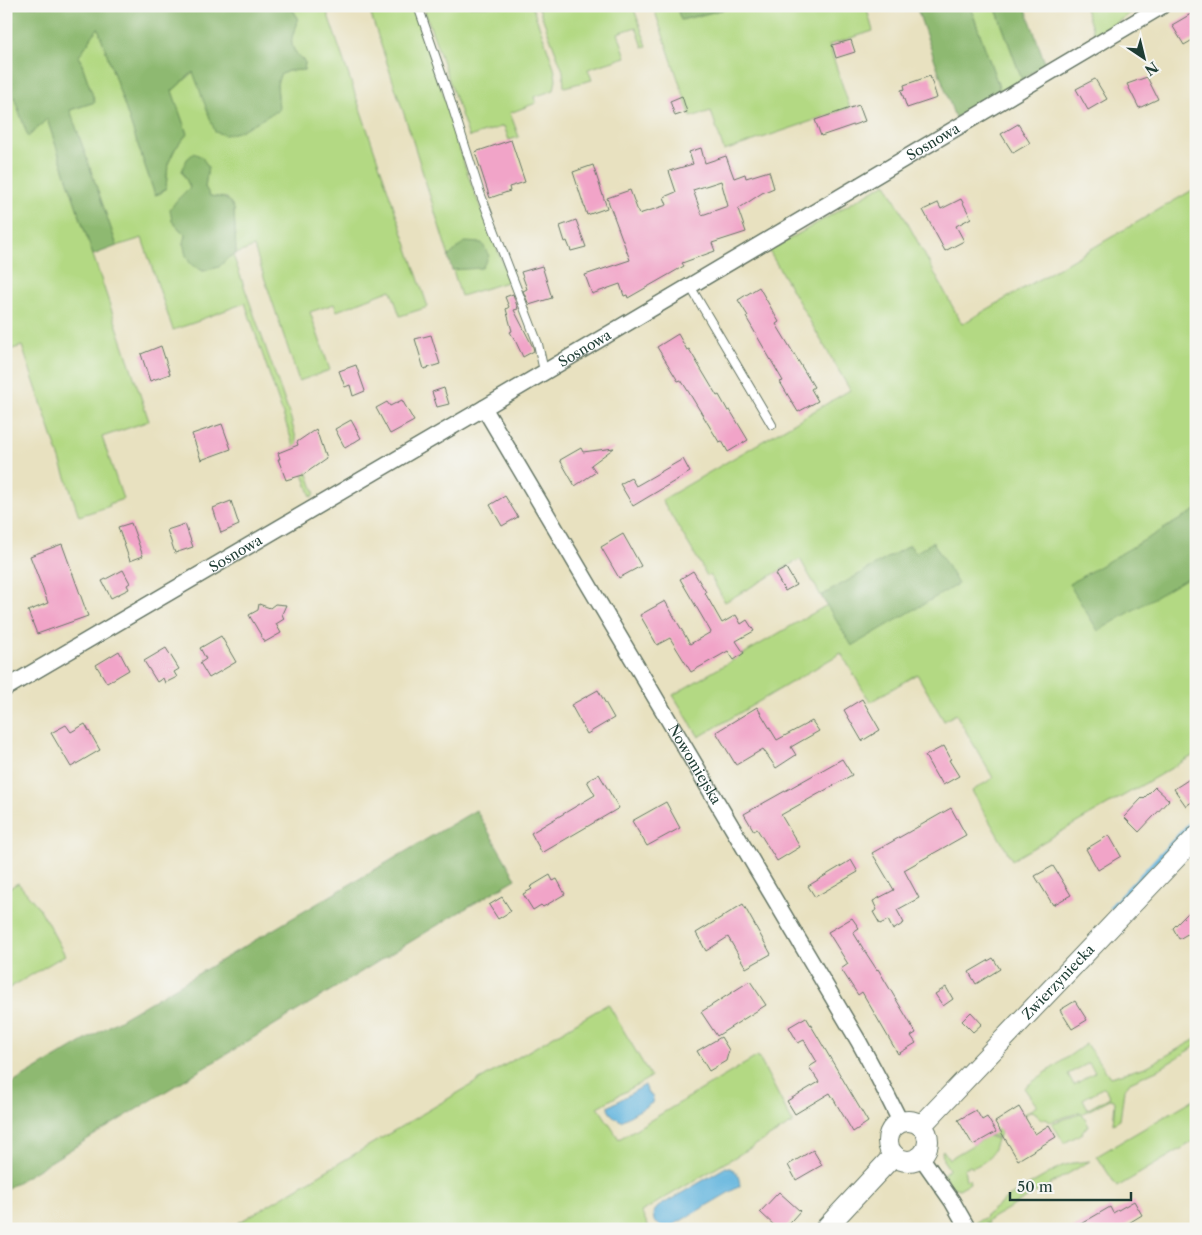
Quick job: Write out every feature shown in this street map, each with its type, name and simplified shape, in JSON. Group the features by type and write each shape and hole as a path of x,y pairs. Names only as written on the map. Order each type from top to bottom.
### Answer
{"street":[{"name":"Sosnowa","path":"6,688 484,408 1162,6"},
{"name":"Nowomiejska","path":"484,408 854,1034 901,1123"},
{"name":"Zwierzyniecka","path":"921,1126 1196,837"},
{"path":"910,1121 921,1126 928,1137 928,1143 921,1157 912,1161 899,1159 888,1145 888,1139 893,1128 901,1123 910,1121"},
{"path":"825,1229 894,1155"},
{"path":"921,1157 952,1201 968,1229"}],"lane":[{"path":"418,6 480,193 538,344 544,371"},
{"path":"690,286 772,425"}],"green space":[{"path":"6,6 289,6 297,19 292,43 295,52 305,62 304,70 288,71 280,75 277,84 279,110 238,132 225,135 215,132 193,72 172,91 187,134 175,149 168,164 166,188 161,193 155,195 98,28 79,56 95,102 70,110 117,246 93,255 47,119 28,137 6,74"},
{"path":"289,6 325,6 428,307 400,316 391,290 337,311 334,304 310,312 330,370 299,381 254,247 236,254 234,209 227,198 210,196 205,187 208,167 182,171 190,187 177,200 172,221 185,235 183,244 192,264 203,271 219,267 233,255 291,419 315,494 311,497 245,303 173,330 142,238 117,246 70,110 95,102 79,56 98,27 155,195 161,193 166,188 168,164 175,149 187,134 172,91 194,72 279,110 277,84 280,74 288,71 304,70 305,63 295,52 292,43 297,19"},
{"path":"368,6 414,6 441,86 462,158 510,281 461,296 411,135"},
{"path":"423,6 532,6 554,67 556,79 554,90 534,97 536,103 510,113 519,137 509,140 504,126 469,137"},
{"path":"538,6 633,6 647,46 643,47 636,27 618,33 626,57 588,69 592,80 564,87 563,71"},
{"path":"653,6 676,6 681,20 737,6 866,6 873,31 829,45 850,108 724,151 711,111 691,117"},
{"path":"676,6 737,6 681,20"},
{"path":"916,6 970,6 1001,93 955,118"},
{"path":"970,6 995,6 1022,80 1001,93"},
{"path":"995,6 1025,6 1045,63 1022,80"},
{"path":"1084,6 1142,6 1095,36"},
{"path":"6,74 28,136 47,119 149,421 102,437 123,499 109,504 110,506 79,516 22,346 6,351"},
{"path":"194,153 202,157 208,167 205,187 210,196 227,200 234,209 236,254 229,257 219,267 203,271 192,265 187,258 184,247 185,235 172,221 170,209 190,187 182,171 187,159"},
{"path":"886,183 962,324 1196,188 1196,754 1012,860 972,791 993,778 956,714 944,721 917,674 870,702 841,653 699,737 673,695 827,605 853,646 915,553 910,546 821,596 800,559 725,602 710,575 707,576 662,500 850,390 769,251"},
{"path":"464,242 482,243 489,256 482,268 452,270 448,257"},
{"path":"1196,510 1196,573 1098,631 1069,584"},
{"path":"933,542 958,584 852,646 821,596 910,545 915,553"},
{"path":"476,810 516,879 6,1189 6,1087"},
{"path":"18,883 40,909 65,955 6,990 6,890"},
{"path":"608,1004 651,1077 598,1107 619,1139 758,1056 793,1123 641,1212 650,1229 228,1229"},
{"path":"1196,1039 1196,1046 1161,1068 1130,1082 1124,1090 1120,1120 1113,1124 1115,1102 1110,1099 1082,1114 1081,1112 1049,1122 1046,1118 1041,1120 1036,1113 1031,1111 1003,1129 992,1153 986,1160 972,1168 971,1166 964,1168 966,1180 969,1179 970,1183 959,1189 951,1187 943,1174 949,1169 943,1160 943,1150 949,1159 988,1136 997,1139 997,1137 989,1135 1037,1106 1024,1088 1086,1044 1110,1077 1146,1067","holes":["1089,1063 1095,1072 1074,1085 1068,1074","1104,1087 1110,1097 1088,1109 1083,1099"]},
{"path":"1196,1098 1196,1140 1117,1187 1097,1156"},
{"path":"1082,1114 1089,1126 1082,1131 1083,1133 1064,1143 1052,1123"},
{"path":"1090,1161 987,1221 991,1229 989,1229 985,1222 975,1228 976,1222 986,1217 1010,1196 1062,1166"}],"water":[{"path":"645,1085 648,1093 653,1096 652,1103 621,1121 611,1114 608,1107"},
{"path":"726,1167 733,1169 737,1174 740,1186 670,1227 663,1228 654,1221 653,1213 658,1207"}],"building":[{"path":"1196,11 1196,38 1184,45 1172,25"},
{"path":"851,40 855,52 836,58 832,45"},
{"path":"930,76 937,98 907,108 901,90 905,89 904,85"},
{"path":"1147,77 1158,99 1139,108 1127,84"},
{"path":"1095,79 1107,99 1088,110 1076,89"},
{"path":"682,96 687,112 675,116 670,101"},
{"path":"859,105 865,121 821,136 815,120"},
{"path":"1018,124 1030,143 1013,153 1001,134"},
{"path":"511,140 525,182 509,187 510,191 490,198 475,152"},
{"path":"701,148 705,163 726,156 734,178 745,174 746,178 769,171 774,188 762,193 738,209 746,232 712,243 715,251 682,263 684,266 628,298 627,295 624,296 620,284 592,294 585,275 630,260 607,198 630,190 639,214 667,205 664,197 676,192 669,171 693,164 689,152","holes":["721,181 728,206 702,215 693,190"]},
{"path":"593,165 607,208 587,215 573,172"},
{"path":"961,199 971,218 956,226 964,241 945,251 923,210 938,203 941,209"},
{"path":"576,220 586,247 571,251 567,241 565,242 560,226"},
{"path":"542,266 552,298 529,305 523,291 527,289 521,272"},
{"path":"759,287 779,322 776,324 814,387 811,389 818,401 798,412 780,382 783,381 738,300"},
{"path":"513,294 518,309 514,310 534,351 523,357 510,332 512,331 506,309 509,307 505,297"},
{"path":"678,334 717,396 719,395 728,411 730,410 748,440 728,452 722,441 719,442 681,380 678,381 657,347"},
{"path":"431,335 440,364 424,369 415,339"},
{"path":"161,346 170,374 150,381 141,354"},
{"path":"356,365 365,391 353,396 350,385 345,387 339,371"},
{"path":"444,388 449,404 437,407 432,392"},
{"path":"402,400 414,421 390,434 376,408 387,402 390,406"},
{"path":"351,420 361,438 345,448 335,429"},
{"path":"222,424 231,449 201,460 192,434"},
{"path":"316,429 326,459 303,475 286,480 278,459 280,459 278,453 298,445 297,442"},
{"path":"581,448 583,452 614,448 591,465 596,472 575,486 560,460"},
{"path":"683,459 690,472 633,506 620,484 631,478 636,486"},
{"path":"505,496 518,517 502,526 490,505"},
{"path":"231,501 239,525 221,533 213,508"},
{"path":"131,523 143,556 130,561 118,527"},
{"path":"185,524 193,547 175,553 167,530"},
{"path":"623,534 641,566 619,578 601,547"},
{"path":"62,544 88,616 37,634 28,611 48,603 30,556"},
{"path":"786,568 796,585 785,591 775,574"},
{"path":"123,570 130,583 127,585 129,589 111,598 102,581"},
{"path":"693,571 722,623 736,615 741,624 747,620 754,631 736,641 744,653 734,660 728,651 691,672 670,638 657,645 640,615 665,601 690,644 711,632 680,579"},
{"path":"259,604 270,608 275,604 286,605 282,614 284,619 276,624 281,633 265,642 249,615 258,610"},
{"path":"221,636 236,662 209,678 200,663 206,659 200,648"},
{"path":"166,648 179,669 174,672 177,677 165,683 163,678 157,682 144,661"},
{"path":"119,651 129,670 107,683 96,665"},
{"path":"598,690 614,718 587,734 571,705"},
{"path":"862,699 880,730 862,741 844,710"},
{"path":"757,707 777,740 812,721 819,731 791,747 796,755 776,768 763,749 736,765 716,732"},
{"path":"85,724 100,750 71,767 51,733 66,725 71,732"},
{"path":"944,746 951,759 949,760 959,776 943,785 925,756"},
{"path":"842,759 852,775 781,815 800,847 777,861 757,829 754,831 744,814"},
{"path":"599,774 619,808 542,853 531,833 595,795 587,781"},
{"path":"1191,778 1196,785 1196,799 1186,806 1174,789"},
{"path":"1155,787 1169,800 1139,832 1124,817"},
{"path":"666,802 680,828 647,846 632,821"},
{"path":"951,808 966,835 904,870 919,898 897,910 904,923 893,930 888,920 880,924 873,912 877,910 873,901 894,890 872,853"},
{"path":"1109,835 1121,856 1098,870 1086,849"},
{"path":"851,860 858,872 815,897 808,886"},
{"path":"1053,866 1071,895 1053,905 1035,876"},
{"path":"550,875 553,881 557,879 565,894 543,907 541,905 533,910 523,894 532,889 530,887"},
{"path":"502,897 511,911 498,919 489,905"},
{"path":"743,904 771,954 746,968 728,937 706,951 696,933"},
{"path":"1196,905 1196,929 1179,939 1173,928"},
{"path":"852,918 859,928 853,932 878,969 916,1033 911,1036 916,1043 898,1054 862,992 858,995 841,969 848,964 828,932"},
{"path":"993,958 1000,969 976,984 969,972"},
{"path":"750,981 766,1005 717,1036 701,1012"},
{"path":"946,987 953,999 943,1006 935,994"},
{"path":"1075,1001 1087,1020 1072,1029 1060,1010"},
{"path":"971,1012 982,1024 973,1032 962,1021"},
{"path":"806,1017 868,1122 853,1132 830,1093 795,1114 787,1101 819,1082 809,1067 817,1062 804,1040 798,1043 789,1027"},
{"path":"721,1037 729,1050 726,1061 709,1071 697,1051"},
{"path":"1019,1107 1035,1134 1049,1125 1056,1137 1018,1160 995,1122"},
{"path":"976,1110 982,1120 987,1117 996,1132 973,1145 958,1120"},
{"path":"813,1150 822,1165 796,1180 788,1165"},
{"path":"779,1192 800,1211 784,1229 778,1229 760,1212"},
{"path":"1134,1201 1142,1215 1119,1229 1072,1229 1110,1207 1113,1213"}],"waterway":[{"path":"1112,907 1196,818"}]}
